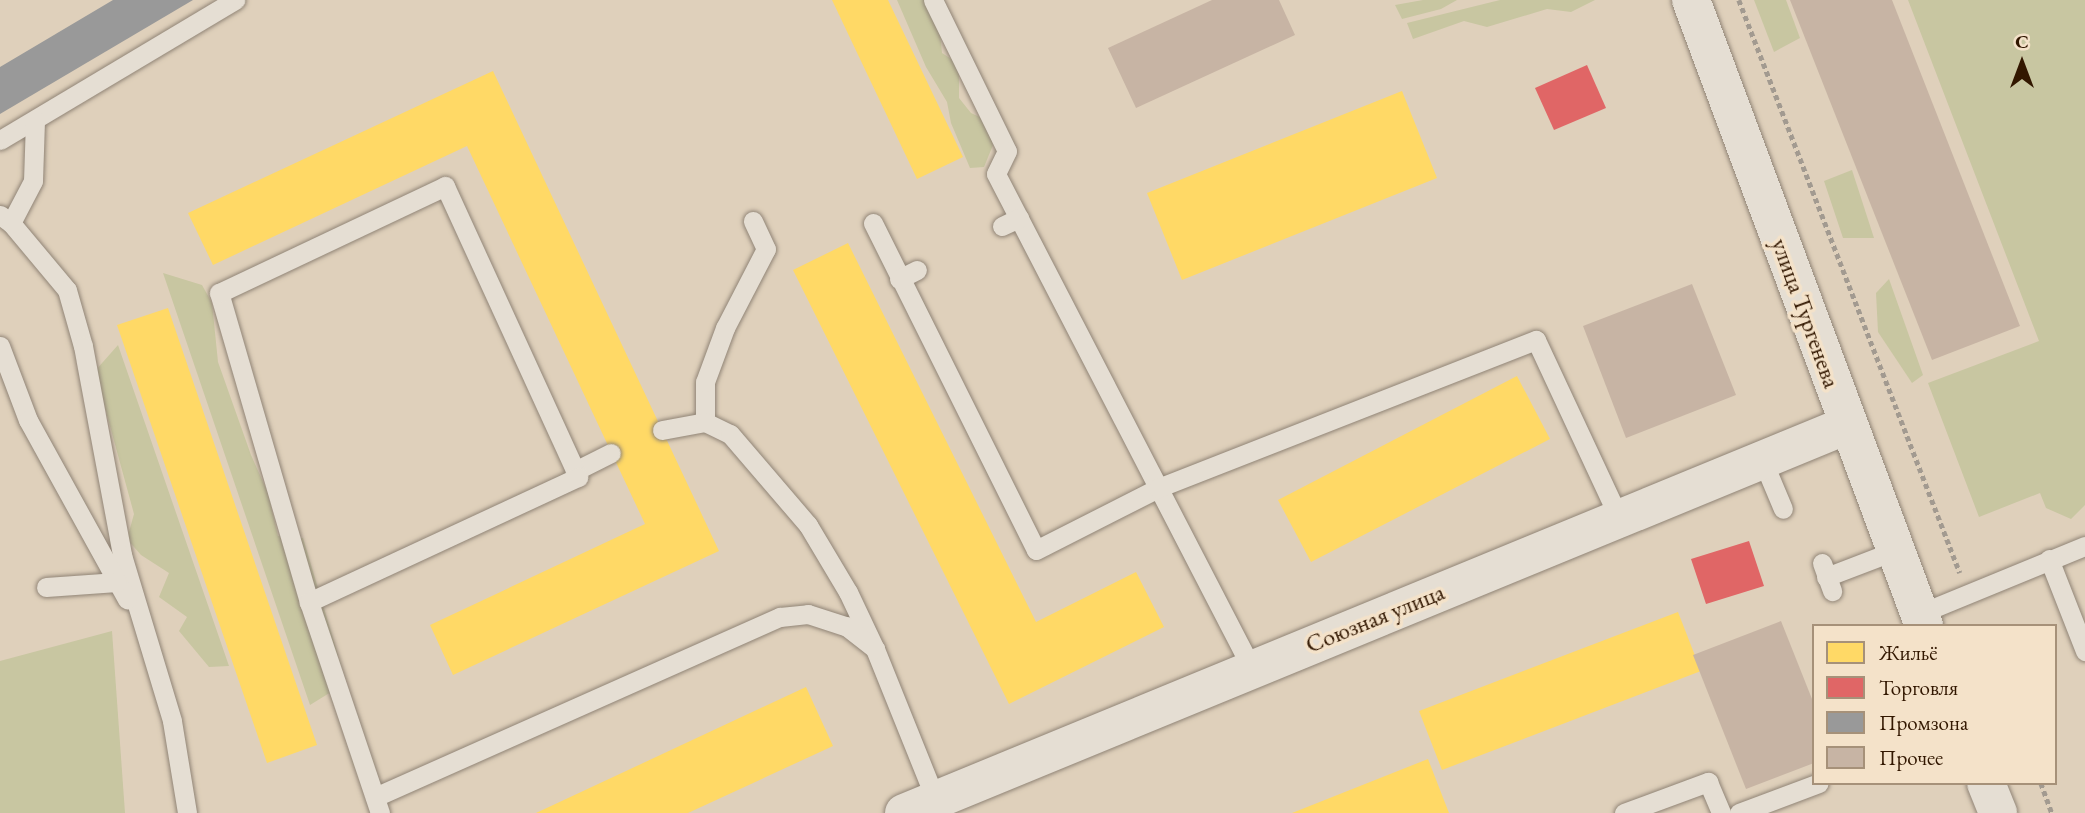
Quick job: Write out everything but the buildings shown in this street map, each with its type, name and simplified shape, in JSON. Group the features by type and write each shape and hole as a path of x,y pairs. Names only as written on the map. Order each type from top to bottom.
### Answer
{"street":[{"name":"улица Тургенева","path":"1691,0 1921,620"},
{"name":"Союзная улица","path":"927,809 1252,669 1847,425"},
{"path":"1987,785 1998,813"}],"lane":[{"path":"0,140 235,0"},
{"path":"933,0 1007,151 996,174 1010,222 1158,488 1252,669"},
{"path":"35,120 33,181 6,219 67,290 83,346 122,555 172,721 187,813"},
{"path":"310,602 578,477 445,186 219,293 310,602 377,805 730,635 780,617 808,614 846,626 875,649"},
{"path":"705,422 705,382 725,328 766,249 753,221"},
{"path":"873,223 1036,550 1158,488 1536,340 1619,518"},
{"path":"899,279 917,270"},
{"path":"0,346 28,420 145,631"},
{"path":"662,430 705,422 730,434 808,525 848,592 875,649 927,809"},
{"path":"575,471 611,453"},
{"path":"1762,458 1783,509"},
{"path":"1921,620 1968,594 2085,545"},
{"path":"1827,577 1894,551"},
{"path":"2049,559 2085,651"},
{"path":"46,587 117,582"},
{"path":"1624,813 1709,782 1721,813"},
{"path":"1739,813 1814,785"}],"path":[{"path":"1739,0 1968,594"},
{"path":"2042,785 2052,813"}],"shaded area":[{"path":"897,0 928,0 939,22 942,53 959,64 959,98 971,113 986,120 993,145 984,167 970,168 951,123 947,102 926,67"},
{"path":"1423,0 1457,0 1441,9 1402,19 1395,5"},
{"path":"1500,0 1595,0 1571,12 1547,9 1487,27 1464,21 1413,39 1407,23"},
{"path":"1754,0 1786,0 1800,38 1774,52"},
{"path":"1908,0 2085,0 2085,505 2071,519 2046,508 2040,493 1979,517 1928,383 2039,341"},
{"path":"1852,170 1874,238 1843,238 1824,181"},
{"path":"163,273 202,285 212,303 218,362 251,455 268,493 278,536 303,538 338,655 331,692 310,705"},
{"path":"1889,279 1923,375 1912,383 1878,332 1876,293"},
{"path":"118,345 229,666 209,667 179,631 187,617 159,597 169,573 141,555 127,539 134,514 95,371"},
{"path":"112,631 125,813 0,813 0,661"}]}
